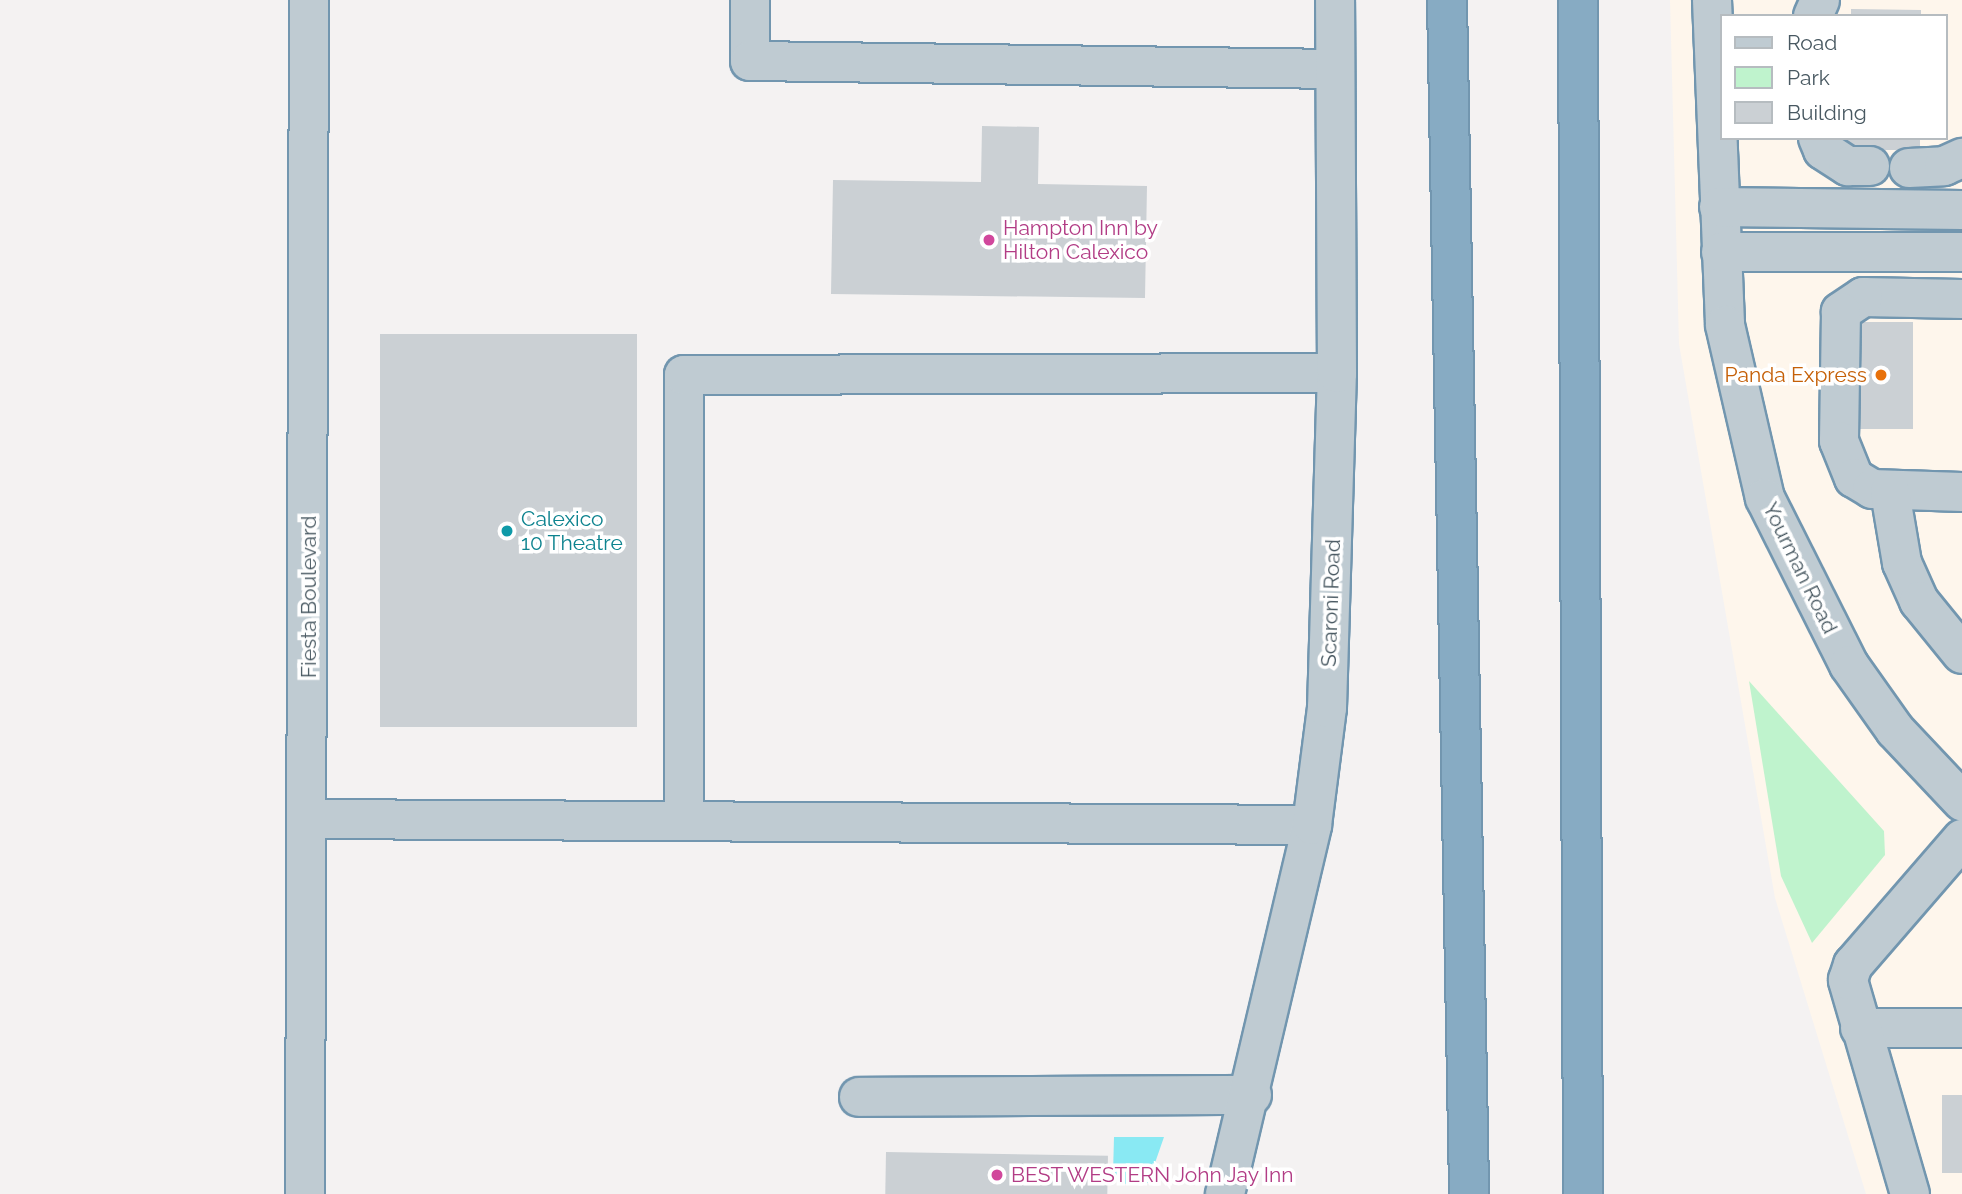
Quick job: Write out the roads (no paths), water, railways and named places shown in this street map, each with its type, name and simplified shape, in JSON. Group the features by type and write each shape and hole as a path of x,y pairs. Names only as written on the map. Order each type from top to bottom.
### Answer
{"highway":[{"path":"1447,0 1469,1194"},
{"path":"1578,0 1583,1194"}],"street":[{"name":"Fiesta Boulevard","path":"304,1194 309,819 309,0"},
{"path":"750,0 750,61 1335,69"},
{"name":"Scaroni Road","path":"1225,1194 1252,1095 1312,825 1327,708 1337,373 1335,0"},
{"name":"Yourman Road","path":"1712,0 1721,252 1734,381 1765,498 1787,553 1849,665 1895,730 1962,801"},
{"path":"1819,140 1823,150 1848,166 1870,166"},
{"path":"1909,168 1944,166 1962,158"},
{"path":"1719,207 1962,210"},
{"path":"1721,252 1962,252"},
{"path":"1962,299 1863,298 1841,312 1844,462 1854,478 1890,492 1962,492"},
{"path":"684,821 684,375 1337,373"},
{"path":"1890,492 1902,563 1919,601 1962,654"},
{"path":"309,819 1312,825"},
{"path":"1910,1194 1848,981 1853,965 1962,839"},
{"path":"1860,1028 1962,1028"},
{"path":"859,1097 1252,1095"}],"water":[{"path":"1114,1137 1164,1137 1148,1183 1121,1184 1113,1174"}],"place":[{"name":"Hampton Inn by Hilton Calexico","path":"989,240"},
{"name":"Panda Express","path":"1881,375"},
{"name":"Calexico 10 Theatre","path":"507,531"},
{"name":"BEST WESTERN John Jay Inn","path":"997,1175"}]}
